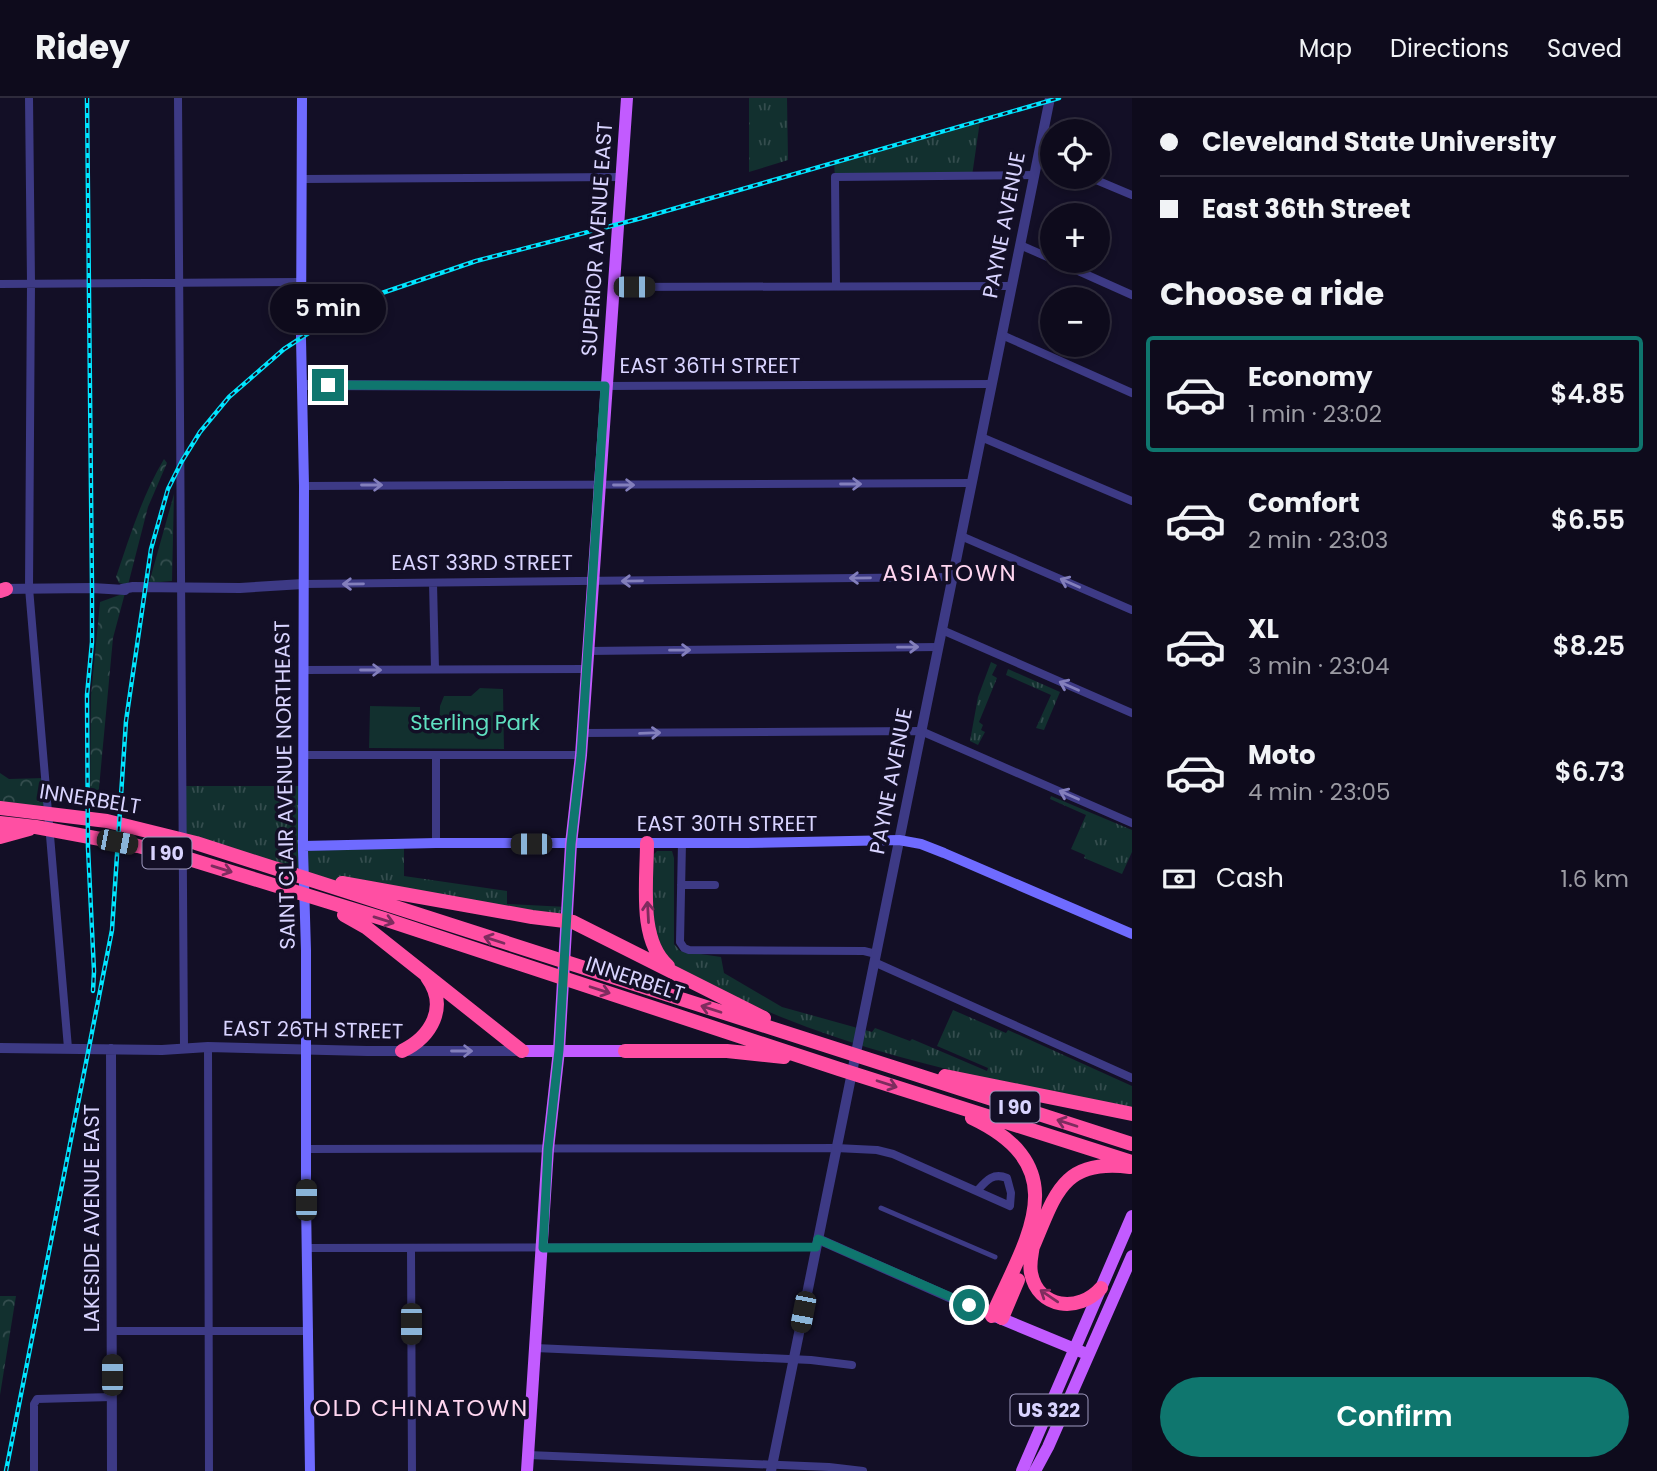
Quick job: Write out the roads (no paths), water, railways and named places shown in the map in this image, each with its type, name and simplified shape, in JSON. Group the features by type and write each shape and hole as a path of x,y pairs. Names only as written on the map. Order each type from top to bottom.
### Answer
{"highway":[{"path":"0,802 26,810"},
{"name":"INNERBELT","path":"0,808 145,829 284,871 1132,1144"},
{"name":"INNERBELT","path":"0,823 36,827 157,850 384,919 839,1069 1132,1161"},
{"path":"0,837 36,827"},
{"path":"647,844 650,937 657,954 674,972"},
{"path":"284,871 532,917 566,920 587,927 749,1011 846,1052"},
{"path":"295,893 360,923 522,1051"},
{"path":"402,1051 430,1031 436,1016 435,990 422,971"},
{"path":"625,1051 752,1052 839,1069"},
{"path":"898,1070 955,1078 1132,1114"},
{"path":"936,1100 1003,1135 1023,1156 1032,1174 1037,1196 1031,1225 997,1317"},
{"path":"997,1317 1055,1196 1070,1177 1100,1166 1132,1168"},
{"path":"1033,1245 1030,1270 1034,1282 1043,1294 1059,1303 1074,1305 1093,1297 1101,1288"}],"main road":[{"name":"SAINT CLAIR AVENUE NORTHEAST","path":"302,98 303,848 310,1471"},
{"name":"SUPERIOR AVENUE EAST","path":"527,1471 548,1149 559,1050 571,844 581,755 627,98"},
{"name":"EAST 30TH STREET","path":"303,848 436,843 647,844 899,840 921,844 944,853 1132,934"},
{"name":"EAST 26TH STREET","path":"522,1051 625,1051"},
{"name":"US 322","path":"1023,1471 1132,1216"},
{"name":"US 322","path":"1035,1471 1132,1256"},
{"path":"997,1317 1088,1355"}],"street":[{"path":"29,98 29,588 68,1048"},
{"path":"177,98 184,1048"},
{"name":"PAYNE AVENUE","path":"771,1468 1050,98"},
{"path":"835,286 835,177 1034,175"},
{"path":"303,179 620,177"},
{"path":"1110,186 1132,195"},
{"path":"1020,245 1040,254"},
{"path":"1083,273 1132,295"},
{"path":"0,284 301,282"},
{"path":"614,287 1012,286"},
{"path":"1002,335 1132,393"},
{"name":"EAST 36TH STREET","path":"302,385 992,384"},
{"path":"982,437 1132,501"},
{"path":"304,486 971,484"},
{"path":"961,536 1132,610"},
{"name":"EAST 33RD STREET","path":"2,590 122,589 149,592 180,588 303,584 953,577"},
{"path":"433,583 435,669"},
{"path":"942,630 1132,713"},
{"path":"587,651 938,647"},
{"path":"303,670 586,669"},
{"path":"582,733 921,731 1132,823"},
{"path":"303,755 581,755"},
{"path":"436,756 436,843"},
{"path":"682,842 680,942 684,948 864,951 1132,1078"},
{"path":"681,885 715,885"},
{"path":"208,1047 211,1330 209,1471"},
{"name":"EAST 26TH STREET","path":"0,1048 162,1050 208,1047 522,1051"},
{"name":"LAKESIDE AVENUE EAST","path":"111,1049 112,1471"},
{"path":"306,1149 877,1150 893,1154 1010,1206 1010,1185 1007,1178 991,1177 977,1191"},
{"path":"881,1208 995,1257"},
{"path":"308,1248 543,1248 817,1243 997,1317"},
{"path":"411,1249 412,1471"},
{"path":"112,1331 309,1331"},
{"path":"536,1348 831,1361 852,1365"},
{"path":"34,1471 34,1404 37,1399 112,1397"},
{"path":"528,1455 863,1471"}],"railway":[{"path":"87,98 92,588 92,642 87,695 88,848 93,991"},
{"path":"6,1471 112,930 126,721 151,549 168,489 200,432 229,397 284,349 333,317 382,293 476,261 638,219 1059,98"}],"district":[{"name":"ASIATOWN","path":"950,573"},
{"name":"OLD CHINATOWN","path":"421,1408"}],"park label":[{"name":"Sterling Park","path":"475,723"}]}
